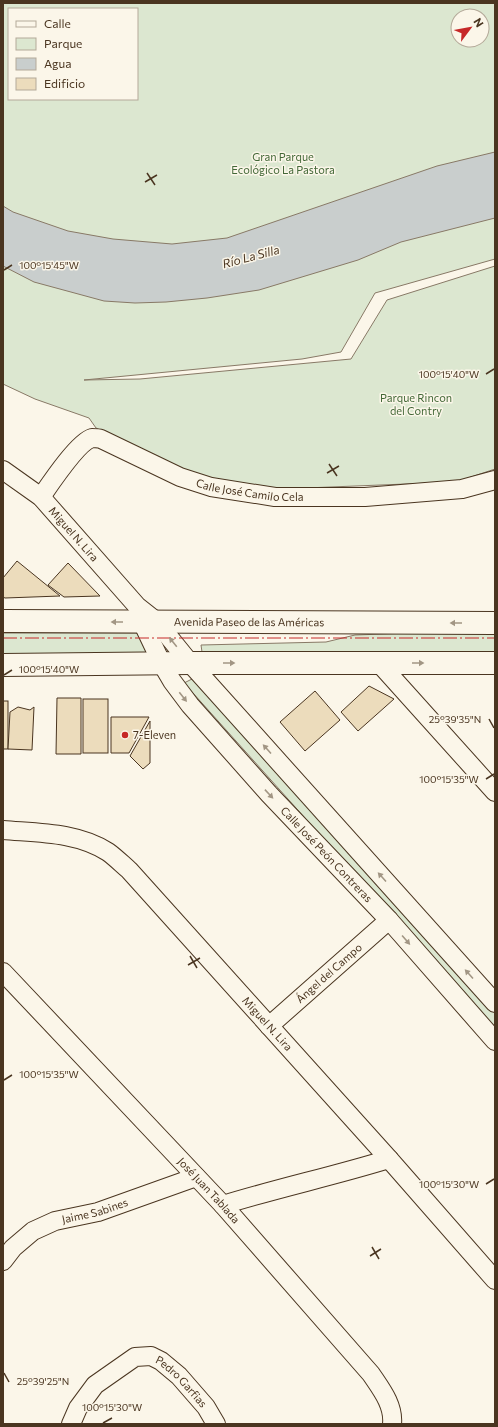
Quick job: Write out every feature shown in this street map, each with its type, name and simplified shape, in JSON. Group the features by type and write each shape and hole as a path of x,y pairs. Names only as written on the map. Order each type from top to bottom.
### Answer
{"main road":[{"name":"Avenida Paseo de las Américas","path":"3,621 145,616 495,623"},
{"path":"3,665 190,663 495,663"}],"street":[{"name":"Calle José Camilo Cela","path":"41,497 73,454 91,438 101,439 180,477 211,487 275,496 365,497 462,489 495,480"},
{"name":"Miguel N. Lira","path":"3,470 41,497 145,616"},
{"path":"145,616 190,663 495,1003"},
{"name":"Calle José Peón Contreras","path":"145,616 162,664 172,681 190,705 269,794 389,920 495,1041"},
{"path":"379,663 495,792"},
{"name":"Miguel N. Lira","path":"3,830 64,835 93,844 109,852 129,870 389,1159 495,1280"},
{"name":"Ángel del Campo","path":"269,1026 389,920"},
{"name":"José Juan Tablada","path":"3,972 223,1205 371,1374 386,1398 393,1416 392,1424"},
{"path":"223,1205 389,1159"},
{"name":"Jaime Sabines","path":"3,1261 13,1248 33,1231 55,1221 98,1212 196,1177"},
{"name":"Pedro Garfias","path":"71,1424 78,1408 95,1385 135,1357 151,1356 161,1361 179,1376 206,1406 216,1424"}],"green space":[{"name":"Gran Parque Ecológico La Pastora","path":"3,3 495,3 495,259 375,293 341,352 302,359 84,380 140,379 351,359 387,300 495,266 495,469 456,482 280,489 203,479 96,428 89,418 35,399 3,384"},
{"path":"495,630 495,653 207,655 202,652 201,645 326,642 355,635"},
{"path":"3,633 144,633 154,655 3,655"},
{"path":"198,676 495,1007 495,1030 184,683"}],"water":[{"name":"Río La Silla","path":"495,152 495,218 401,242 358,260 259,290 207,298 166,302 135,303 104,301 34,282 3,266 3,206 13,212 68,231 113,239 172,244 227,238 437,166"}],"building":[{"path":"17,561 60,596 3,597 3,578"},
{"path":"68,563 100,596 64,597 48,585"},
{"path":"369,686 394,699 358,731 341,712"},
{"path":"315,691 340,720 305,751 280,722"},
{"path":"57,698 81,698 81,754 56,754"},
{"path":"83,699 108,699 108,753 83,753"},
{"path":"3,701 8,701 8,749 3,749"},
{"path":"18,707 30,710 34,707 32,750 8,749 10,712"},
{"name":"7-Eleven","path":"111,717 149,717 129,753 111,753"},
{"path":"150,721 150,763 143,769 130,756"}],"power":[{"path":"3,638 495,638"}],"place":[{"name":"7-Eleven","path":"125,735"}],"park label":[{"name":"Parque Rincon del Contry","path":"416,404"}]}
